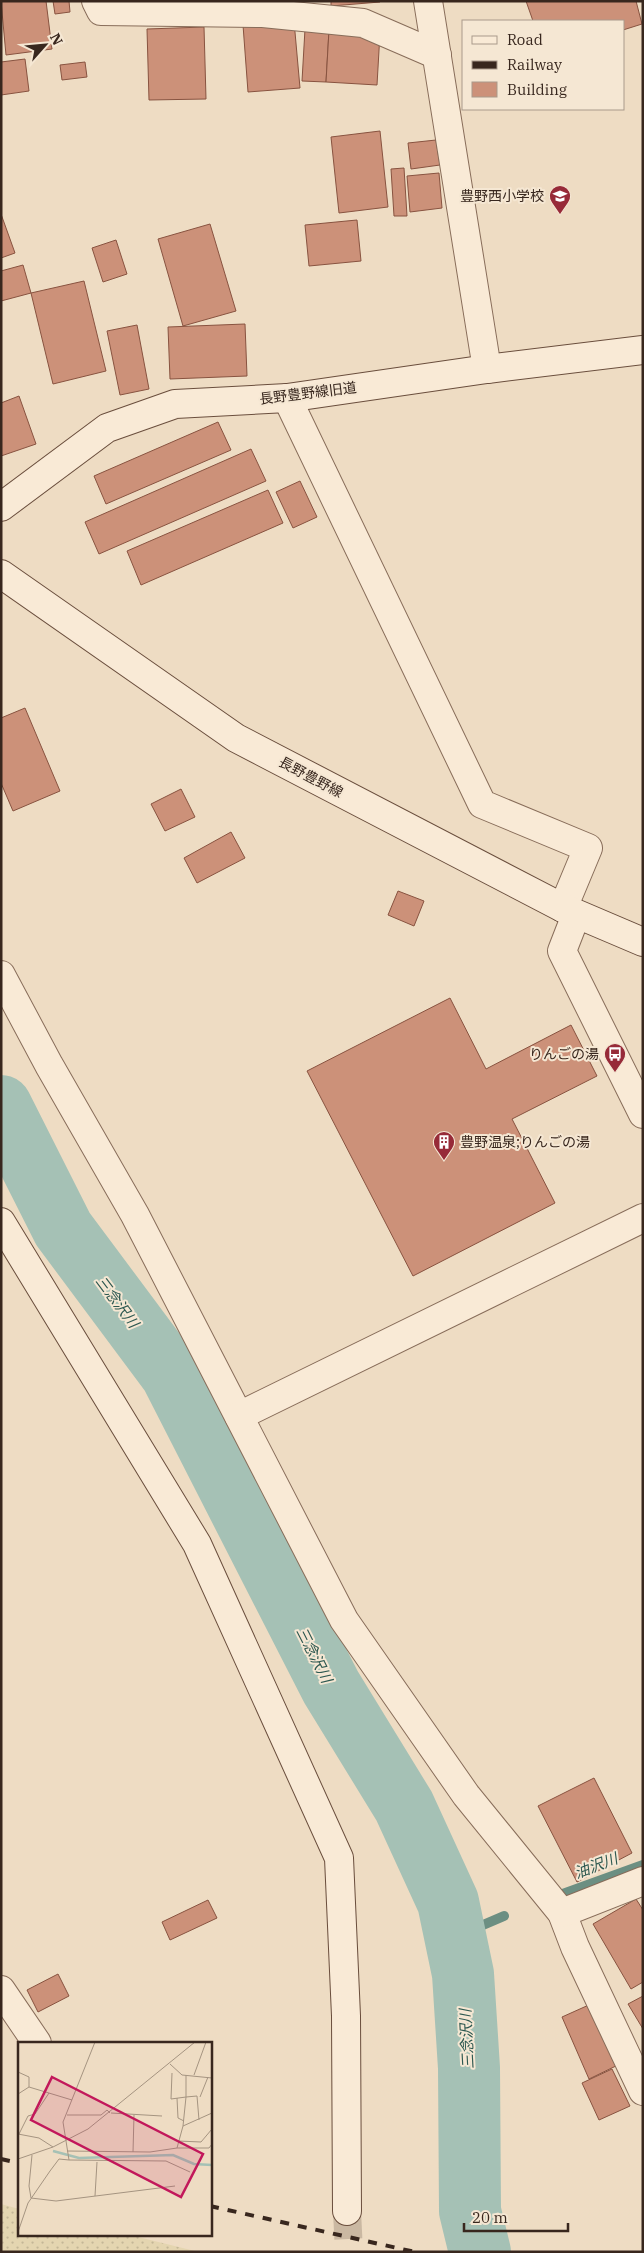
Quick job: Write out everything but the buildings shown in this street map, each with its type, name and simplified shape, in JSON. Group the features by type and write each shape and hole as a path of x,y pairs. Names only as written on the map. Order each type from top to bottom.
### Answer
{"street":[{"path":"96,1 101,11 263,13 363,23 437,55"},
{"path":"428,1 487,369"},
{"name":"長野豊野線旧道","path":"1,507 107,428 175,404 287,398 487,369 643,350"},
{"path":"287,398 482,804 588,848 570,912 562,951 643,1114"},
{"name":"長野豊野線","path":"1,574 236,738 570,912 643,942"},
{"path":"1,975 49,1066 139,1222 344,1620 466,1795 562,1913 575,1947 643,2091"},
{"path":"239,1416 643,1218"},
{"path":"1,1222 197,1544 339,1858 346,2016 347,2212"},
{"path":"562,1913 643,1881"},
{"path":"1,1990 36,2042"}],"shaded area":[{"path":"1,2204 18,2209 18,2236 134,2236 199,2252 1,2252"}],"waterway":[{"name":"三念沢川","path":"1,1106 63,1229 171,1374 331,1687 404,1806 448,1902 463,1974 469,2068 470,2211 480,2252"},
{"name":"油沢川","path":"560,1895 643,1865"},
{"name":"油沢川","path":"455,1937 504,1916"}],"tunnel":[{"path":"347,2211 349,2252"}],"railway":[{"path":"1,2159 18,2163"},
{"path":"211,2206 415,2252"}],"place":[{"name":"豊野西小学校","path":"560,215"},
{"name":"りんごの湯","path":"615,1073"},
{"name":"豊野温泉;りんごの湯","path":"444,1161"}]}
